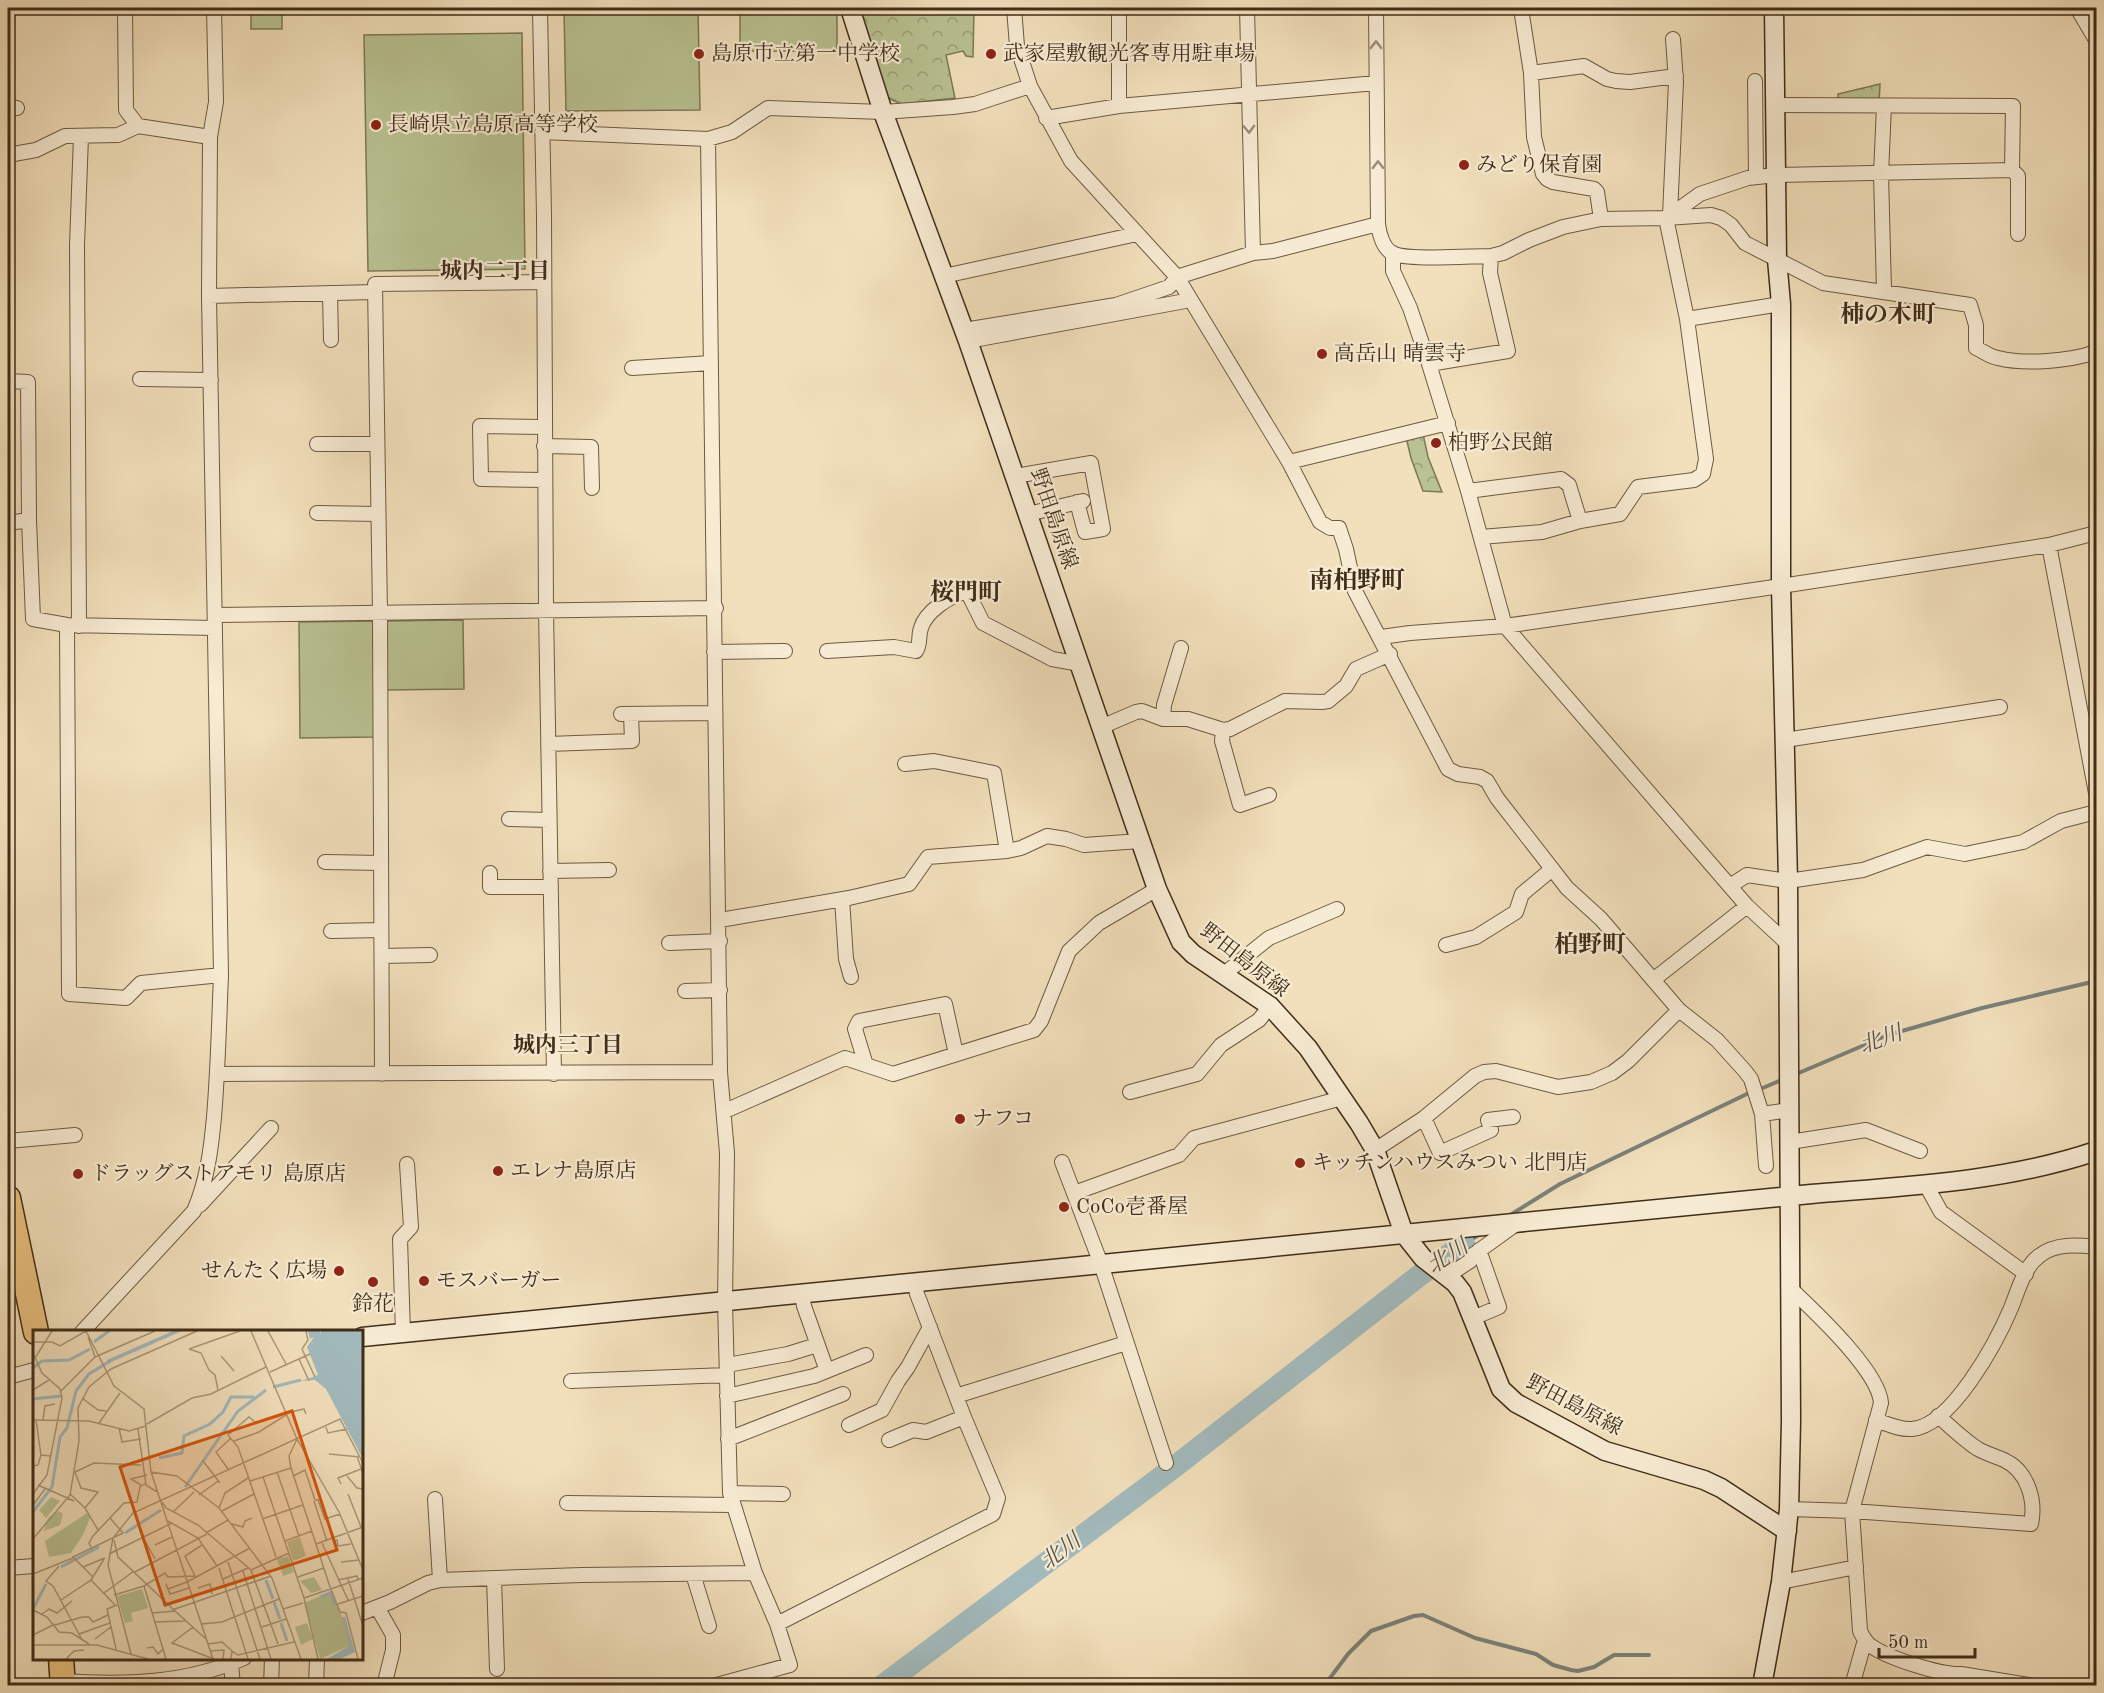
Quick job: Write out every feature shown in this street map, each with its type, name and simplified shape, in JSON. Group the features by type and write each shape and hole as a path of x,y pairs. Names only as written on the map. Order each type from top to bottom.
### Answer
{"highway":[{"path":"8,1198 36,1330"}],"street":[{"path":"125,8 126,110 138,126"},
{"path":"194,1211 201,1196 210,1159 218,1074 221,975 209,296 210,137 216,102 214,8"},
{"path":"540,8 546,609 554,1074"},
{"name":"野田島原線","path":"850,8 883,112 966,335 1157,889 1181,942 1193,954 1270,1006 1308,1048 1376,1150 1404,1234 1415,1250 1462,1292 1501,1389 1516,1403 1605,1451 1704,1480 1721,1488 1787,1531"},
{"path":"1014,8 1017,46 1030,86 1046,118 1071,161 1177,277 1289,462 1320,522 1330,528 1339,528 1355,591 1390,654 1448,769 1458,774 1480,777 1487,781 1497,798 1567,888 1601,919 1679,1010 1717,1040 1745,1071 1753,1086 1760,1109 1766,1166"},
{"path":"1119,8 1119,106"},
{"path":"1247,8 1253,253"},
{"path":"1376,8 1378,224 1386,248 1393,254 1407,257 1491,256 1503,254 1529,240 1563,227 1601,219 1711,214 1731,225 1745,243 1823,283 1970,305 1976,325 1976,348 1997,358 2038,362 2088,355 2097,351"},
{"path":"1524,8 1522,15 1531,73 1534,137 1543,174 1553,182 1594,189 1597,192 1601,219"},
{"path":"1762,1686 1781,1582 1787,1531 1791,1421 1788,881 1781,586 1781,304 1776,175 1774,8"},
{"path":"2077,8 2097,40"},
{"path":"1481,537 1542,532 1580,521 1620,514 1638,487 1694,480 1703,474 1706,459 1687,319 1668,217 1676,76 1672,39"},
{"path":"1531,73 1584,66 1607,79 1616,81 1630,82 1676,76"},
{"path":"1755,81 1756,177"},
{"path":"1046,118 1119,106 1376,83"},
{"path":"542,132 708,139 732,132 768,108 883,112 975,104 1030,86"},
{"path":"1775,105 2013,106 2012,170 2018,176 2018,234"},
{"path":"1884,106 1881,174 1884,291"},
{"path":"8,155 36,150 65,136 118,135 138,126 210,137"},
{"path":"81,136 77,245 69,994 126,998 141,982 221,975"},
{"path":"708,139 716,608 714,652 720,920 720,1072 728,1153 725,1302 731,1499 755,1573 777,1624 790,1665 712,1686"},
{"path":"1668,217 1700,194 1748,178 1776,175 2012,170"},
{"path":"966,335 1116,305 1169,287 1177,277 1253,253 1273,251 1378,224"},
{"path":"944,276 1137,234"},
{"path":"1393,254 1393,270 1410,308 1430,364 1505,626 1747,906 1788,944"},
{"path":"1430,364 1508,351 1490,273 1491,256"},
{"path":"382,1074 380,614 375,284 544,282"},
{"path":"209,296 375,292"},
{"path":"330,293 331,340"},
{"path":"966,335 1191,300"},
{"path":"1687,319 1781,304"},
{"path":"632,368 711,363"},
{"path":"140,379 211,381"},
{"path":"8,381 28,382 29,520 33,619 73,626 546,609 716,608"},
{"path":"1289,462 1448,423"},
{"path":"544,427 480,426 481,479 545,480"},
{"path":"317,444 377,444"},
{"path":"544,446 591,447 592,488"},
{"path":"1015,476 1091,463 1103,529 1085,532 1077,502"},
{"path":"1468,491 1561,479 1569,484 1580,521"},
{"path":"1028,514 1097,498"},
{"path":"317,513 378,514"},
{"path":"8,523 29,520"},
{"path":"1381,637 1505,626 1781,586 2049,545 2097,533"},
{"path":"2049,545 2097,793"},
{"path":"827,651 894,647 916,651 919,646 921,628 929,614 964,591 969,595 983,623 1052,659 1080,664"},
{"path":"1163,719 1164,705 1181,648"},
{"path":"714,652 785,651"},
{"path":"1101,726 1136,712 1147,712 1163,719 1188,719 1223,730 1236,727 1285,701 1328,701 1346,686 1356,669 1390,654"},
{"path":"1785,740 2000,707"},
{"path":"548,744 632,741 626,714 715,713"},
{"path":"1223,730 1222,741 1240,805 1269,795"},
{"path":"905,764 934,761 994,773 1007,851"},
{"path":"1730,886 1747,875 1788,881 1863,870 1927,847 1965,854 2000,847 2023,842 2061,821 2097,812"},
{"path":"508,819 549,820"},
{"path":"720,920 842,899 909,884 928,857 1007,851 1021,848 1047,836 1084,844 1140,841"},
{"path":"325,862 381,863"},
{"path":"1446,945 1476,937 1516,912 1522,894 1552,869"},
{"path":"550,871 609,870"},
{"path":"490,887 551,887"},
{"path":"725,1111 845,1058 893,1074 1034,1030 1041,1021 1069,951 1099,923 1157,889"},
{"path":"842,899 846,959 851,978"},
{"path":"1653,980 1747,906"},
{"path":"1224,974 1269,938 1337,909"},
{"path":"331,931 381,930"},
{"path":"669,943 720,941"},
{"path":"382,956 430,955"},
{"path":"685,992 720,990"},
{"path":"866,1065 855,1029 859,1021 945,1004 956,1054"},
{"path":"1130,1092 1197,1074 1221,1045 1259,1020 1270,1006"},
{"path":"1376,1150 1424,1118 1484,1071 1496,1071 1558,1087 1590,1082 1612,1073 1628,1061 1679,1010"},
{"path":"218,1074 720,1072"},
{"path":"1074,1193 1179,1155 1194,1138 1342,1098"},
{"path":"1760,1109 1789,1102"},
{"path":"1424,1118 1440,1153 1491,1130 1488,1120 1513,1118"},
{"path":"84,1330 271,1128"},
{"path":"1790,1142 1866,1130 1920,1151"},
{"path":"8,1141 75,1135"},
{"path":"363,1336 802,1295 1516,1222 1926,1185 1994,1176 2097,1151"},
{"path":"1062,1162 1101,1264 1166,1462"},
{"path":"403,1333 400,1239 411,1227 407,1164"},
{"path":"1926,1185 1941,1212 2026,1274"},
{"path":"1439,1271 1470,1261 1473,1255 1516,1222"},
{"path":"1876,1420 1912,1430 1920,1428 1938,1416 1956,1399 1978,1372 2003,1326 2031,1263 2048,1250 2078,1245 2097,1247"},
{"path":"1473,1318 1499,1307 1479,1250"},
{"path":"777,1624 993,1514 998,1498 964,1417 915,1283"},
{"path":"1790,1288 1817,1313 1868,1372 1880,1394 1881,1403 1852,1511 1860,1631 1865,1640 1871,1646 1889,1654 1950,1675 1960,1674 2035,1686"},
{"path":"802,1295 827,1371"},
{"path":"849,1425 882,1410 930,1327"},
{"path":"956,1396 1126,1343"},
{"path":"571,1381 727,1370 817,1345"},
{"path":"728,1396 814,1376 867,1355"},
{"path":"8,1377 33,1370"},
{"path":"728,1439 843,1394"},
{"path":"1789,1509 1852,1511 2031,1524 2032,1500 2024,1477 2015,1467 1976,1448 1938,1416"},
{"path":"889,1440 912,1430 926,1432 964,1417"},
{"path":"567,1503 731,1499 783,1494"},
{"path":"435,1500 440,1580"},
{"path":"8,1568 33,1566"},
{"path":"1781,1582 1856,1567"},
{"path":"363,1613 428,1583 440,1580 755,1573"},
{"path":"693,1574 709,1626"},
{"path":"494,1578 497,1669"},
{"path":"377,1607 393,1635 393,1650 384,1686"},
{"path":"1852,1686 1865,1640"},
{"path":"272,1660 272,1686"},
{"path":"316,1686 317,1660"},
{"path":"62,1675 110,1684 150,1685 237,1661 233,1686"}],"green space":[{"path":"251,8 282,8 282,29 251,29"},
{"path":"564,8 698,8 700,110 566,111"},
{"path":"740,8 837,8 837,51 740,51"},
{"path":"856,8 974,8 973,57 966,56 963,51 946,55 955,98 902,104 885,94"},
{"path":"522,33 525,269 368,271 364,35"},
{"path":"1880,84 1879,102 1838,101 1838,94"},
{"path":"1423,434 1428,457 1442,492 1423,491 1411,458 1406,437"},
{"path":"463,620 464,689 387,690 386,621"},
{"path":"373,621 375,737 300,738 299,622"}],"waterway":[{"name":"北川","path":"1794,1075 1888,1035 1982,1008 2096,981"},
{"name":"北川","path":"1758,1090 1784,1079"},
{"name":"北川","path":"1507,1217 1560,1184 1751,1092"},
{"name":"北川","path":"1464,1244 1480,1234"},
{"name":"北川","path":"882,1686 1173,1468 1420,1275 1464,1244"},
{"path":"1324,1686 1348,1654 1371,1631 1423,1615 1475,1638 1536,1654 1553,1665 1571,1670 1578,1671 1594,1667 1614,1655 1649,1655"}],"place":[{"name":"島原市立第一中学校","path":"699,54"},
{"name":"武家屋敷観光客専用駐車場","path":"991,54"},
{"name":"長崎県立島原高等学校","path":"376,125"},
{"name":"みどり保育園","path":"1464,165"},
{"name":"高岳山 晴雲寺","path":"1322,354"},
{"name":"柏野公民館","path":"1436,443"},
{"name":"ナフコ","path":"960,1119"},
{"name":"キッチンハウスみつい 北門店","path":"1300,1163"},
{"name":"エレナ島原店","path":"498,1171"},
{"name":"ドラッグストアモリ 島原店","path":"78,1174"},
{"name":"CoCo壱番屋","path":"1064,1207"},
{"name":"せんたく広場","path":"339,1271"},
{"name":"モスバーガー","path":"424,1281"},
{"name":"鈴花","path":"373,1282"}],"district":[{"name":"城内二丁目","path":"495,272"},
{"name":"柿の木町","path":"1888,316"},
{"name":"南柏野町","path":"1357,582"},
{"name":"桜門町","path":"966,594"},
{"name":"柏野町","path":"1590,946"},
{"name":"城内三丁目","path":"568,1046"}]}
